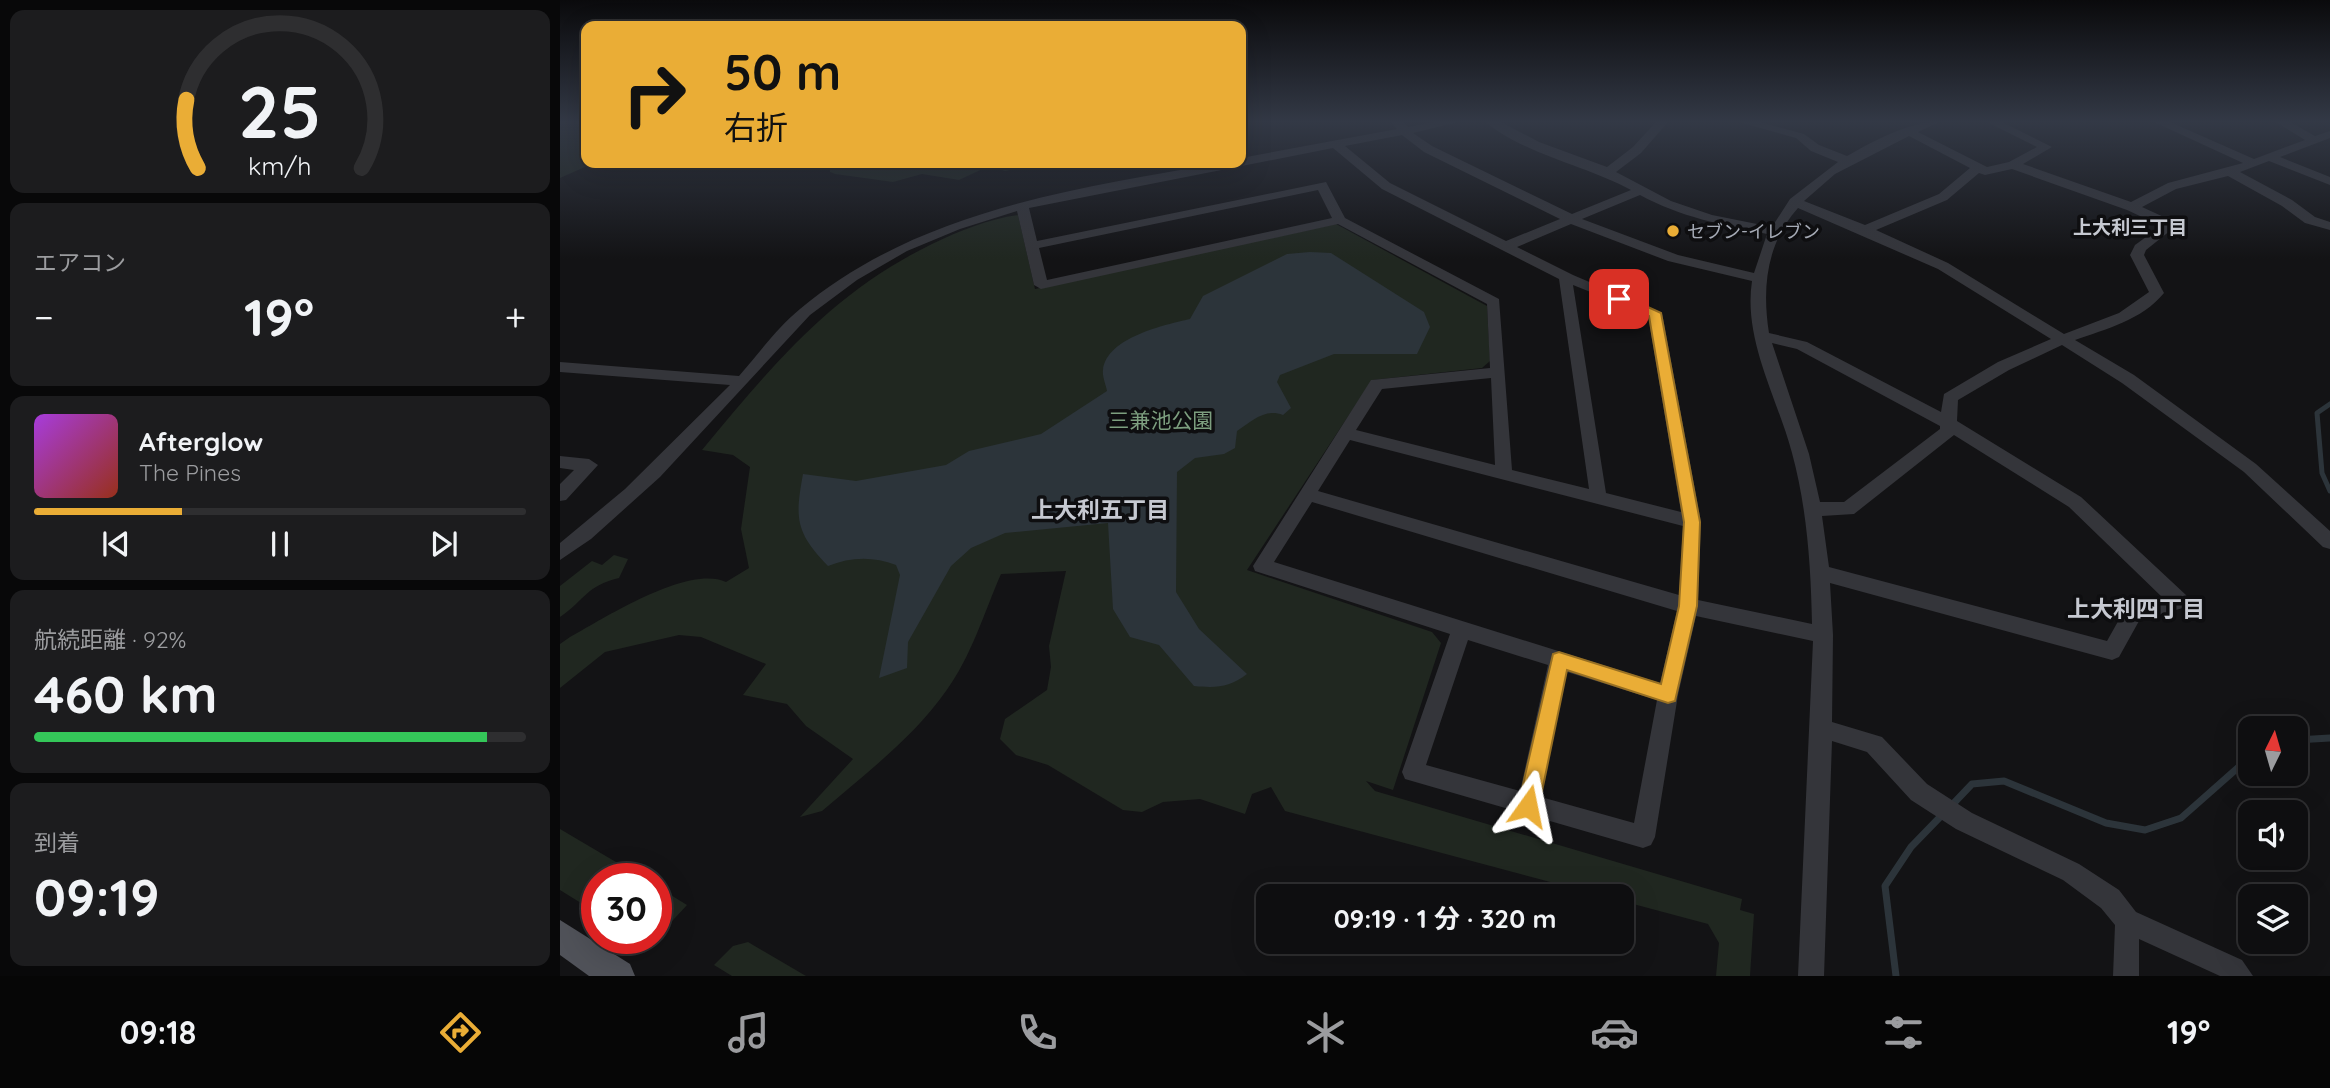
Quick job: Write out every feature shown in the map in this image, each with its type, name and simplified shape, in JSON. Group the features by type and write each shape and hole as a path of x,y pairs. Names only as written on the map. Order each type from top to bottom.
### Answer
{"main road":[{"path":"560,936 618,976"}],"street":[{"path":"563,548 653,475 802,315 860,271 942,230 1022,205 1214,168"},
{"path":"1364,168 1386,186 1568,278 1655,313 1692,522 1688,606 1668,695 1643,837 1413,772 1461,631"},
{"path":"1466,168 1572,219 1662,256 1760,278"},
{"path":"1596,168 1691,213 1774,231"},
{"path":"1608,172 1614,168"},
{"path":"1811,976 1821,728 1822,573 1814,509 1800,453 1764,337 1760,313 1760,278 1774,231 1794,202 1836,168"},
{"path":"1866,230 1943,197 1978,168"},
{"path":"1980,168 1985,170 1999,168"},
{"path":"1814,509 1848,509 1931,446 1948,432 1950,398 1987,374 2064,339 2136,311 2157,293 2137,255 2140,248 2164,230 2161,221 2132,207 2020,168"},
{"path":"2132,207 2172,186 2241,168"},
{"path":"2295,168 2330,181"},
{"path":"2230,172 2287,203 2310,220 2330,226"},
{"path":"1030,246 1322,185 1340,220 1494,302 1504,474"},
{"path":"1507,246 1641,190"},
{"path":"1794,202 1866,230 1943,266 2128,379 2250,468 2330,542"},
{"path":"1022,205 1041,285 1340,220"},
{"path":"1568,278 1565,279 1598,489 1596,496"},
{"path":"1764,337 1802,345 1948,423 2075,502 2179,601 2132,615 2112,651 1822,573"},
{"path":"560,367 742,381"},
{"path":"1496,372 1377,384 1262,566 1668,695"},
{"path":"1344,433 1692,522"},
{"path":"560,462 589,465 560,495"},
{"path":"1306,494 1688,606 1822,635"},
{"path":"1528,806 1559,660"},
{"path":"1821,728 1874,744 1919,792 1964,821 2071,872 2110,899 2127,922 2233,970 2240,976"},
{"path":"2126,976 2127,922"}],"green space":[{"path":"560,168 583,168 560,178"},
{"path":"830,168 985,168 959,180 922,174 893,182 830,172"},
{"path":"995,168 1019,168 1005,171"},
{"name":"三兼池公園","path":"1018,215 1035,289 1336,224 1487,306 1490,361 1482,368 1372,380 1247,570 1432,632 1441,643 1393,790 1366,781 1375,791 1742,899 1740,910 1754,914 1750,976 1716,976 1719,943 1708,924 1634,904 1634,884 1558,884 1285,811 1271,787 1252,794 1245,814 1200,799 1163,802 1142,812 1123,810 1048,765 1016,755 1000,739 1005,719 1047,690 1051,667 1049,646 1066,571 1001,574 963,664 933,708 888,755 822,811 800,817 853,759 806,726 787,704 743,695 766,664 701,637 679,635 605,652 560,688 560,644 570,637 669,586 710,578 726,582 749,568 741,529 750,467 733,455 702,450 779,361 833,309 896,263 963,230"},
{"path":"614,555 628,559 619,578 593,589 560,617 560,586 592,561 602,565"},
{"path":"560,829 618,863 581,863 581,903 560,890"},
{"path":"672,896 687,905 672,921"},
{"path":"748,942 806,976 732,976 714,965 733,946"}],"shaded area":[{"path":"1331,253 1424,312 1430,327 1417,354 1334,354 1280,375 1277,382 1291,408 1283,415 1264,414 1253,420 1237,431 1235,448 1224,454 1195,458 1177,472 1176,592 1199,629 1247,674 1222,686 1194,686 1159,645 1130,637 1113,609 1108,523 1005,533 971,548 951,566 908,642 907,668 879,678 900,575 896,565 870,559 853,559 828,566 803,534 800,524 799,502 803,474 856,481 946,465 969,451 1041,434 1107,391 1103,372 1107,359 1126,341 1153,329 1190,319 1203,296 1287,254"}],"waterway":[{"path":"2330,404 2317,413 2322,473 2330,491"},
{"path":"2308,739 2330,738"},
{"path":"1952,805 1972,784 2004,781 2106,823 2145,830 2181,818 2238,768"},
{"path":"1896,976 1885,886 1911,847 1942,815"}],"place":[{"name":"セブン-イレブン","path":"1673,231"}],"district":[{"name":"上大利三丁目","path":"2130,227"},
{"name":"上大利五丁目","path":"1100,509"},
{"name":"上大利四丁目","path":"2136,608"}],"route":[{"path":"1528,806 1559,660 1668,695 1688,606 1692,522 1655,313 1619,299"}]}
